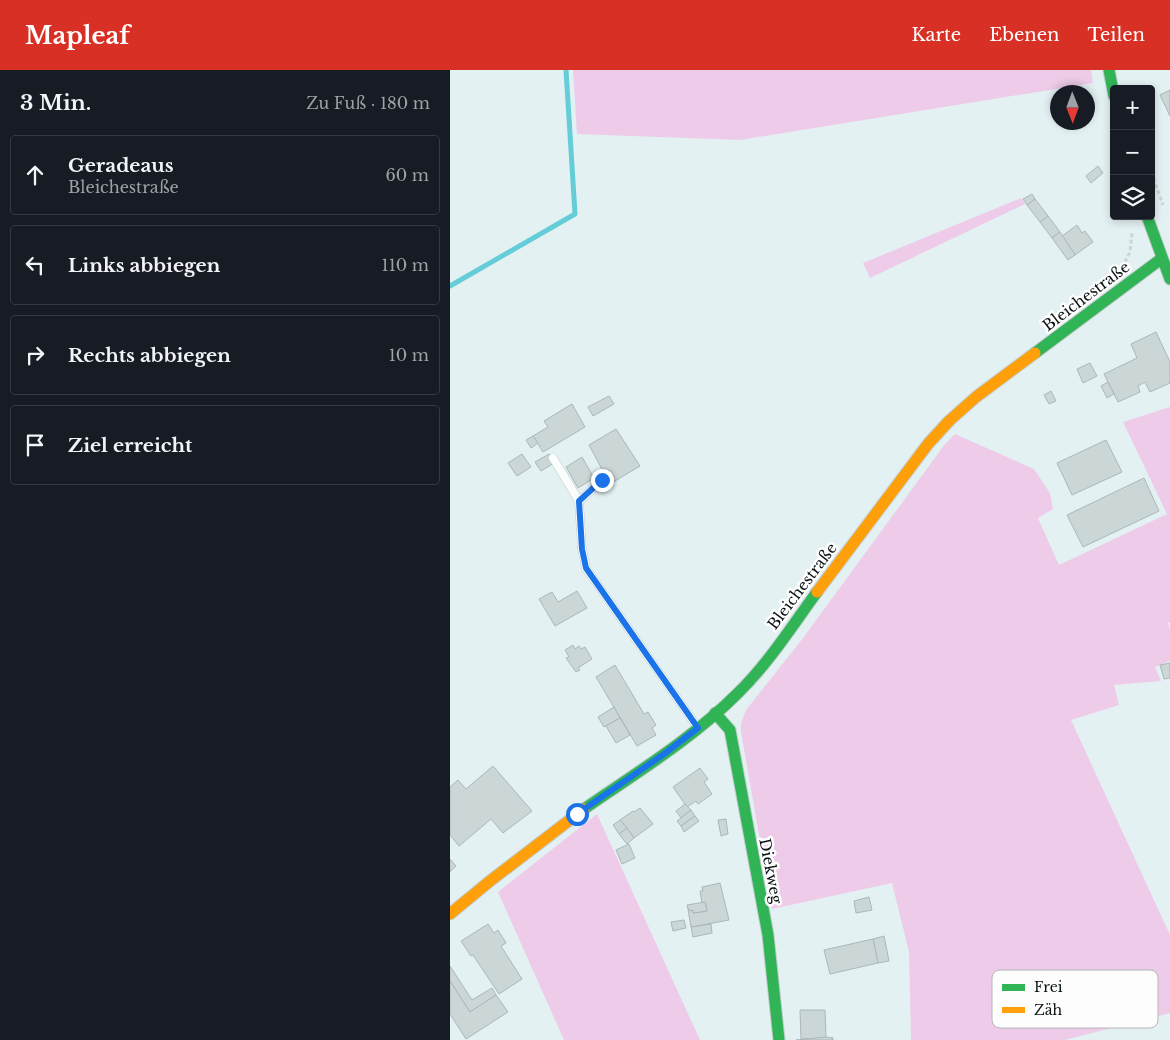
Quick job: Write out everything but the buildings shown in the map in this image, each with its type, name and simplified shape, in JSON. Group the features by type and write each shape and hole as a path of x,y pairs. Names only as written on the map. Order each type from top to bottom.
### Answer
{"street":[{"path":"1109,70 1112,85"},
{"path":"1148,220 1170,279"},
{"name":"Bleichestraße","path":"450,914 490,880 569,820 698,728 737,694 762,666 928,444 948,421 1007,373 1162,259"},
{"name":"Diekweg","path":"716,713 730,730 768,935 779,1040"}],"lane":[{"path":"553,458 579,501 582,549 586,568 698,728"},
{"path":"579,501 602,480"}],"path":[{"path":"1152,175 1164,208"}],"shaded area":[{"path":"573,70 1091,70 1093,83 1050,85 1050,90 740,140 577,134"},
{"path":"1021,198 1025,204 870,278 863,263"},
{"path":"1170,407 1170,622 1168,623 1170,630 1170,661 1155,667 1161,681 1114,685 1119,705 1071,720 1170,935 1170,1013 1158,1016 1158,970 992,970 992,1028 1112,1028 1065,1040 911,1040 909,952 892,883 772,909 741,723 746,710 803,638 945,444 955,434 1034,469 1050,493 1053,509 1038,518 1059,565 1167,514 1123,422"},
{"path":"597,814 700,1040 564,1040 498,892"}],"waterway":[{"path":"450,286 575,214 566,70"}],"traffic: fast":[{"path":"1109,70 1112,85"},
{"path":"1148,220 1170,279"},
{"path":"1035,353 1161,259"},
{"path":"584,809 683,741 720,710 759,670 817,592"},
{"path":"715,713 730,730 768,935 779,1040"}],"traffic: slow":[{"path":"817,592 928,444 949,421 976,397 1035,353"},
{"path":"450,914 584,809"}],"route":[{"path":"577,814 698,728 586,568 582,549 579,501 602,480"}]}
